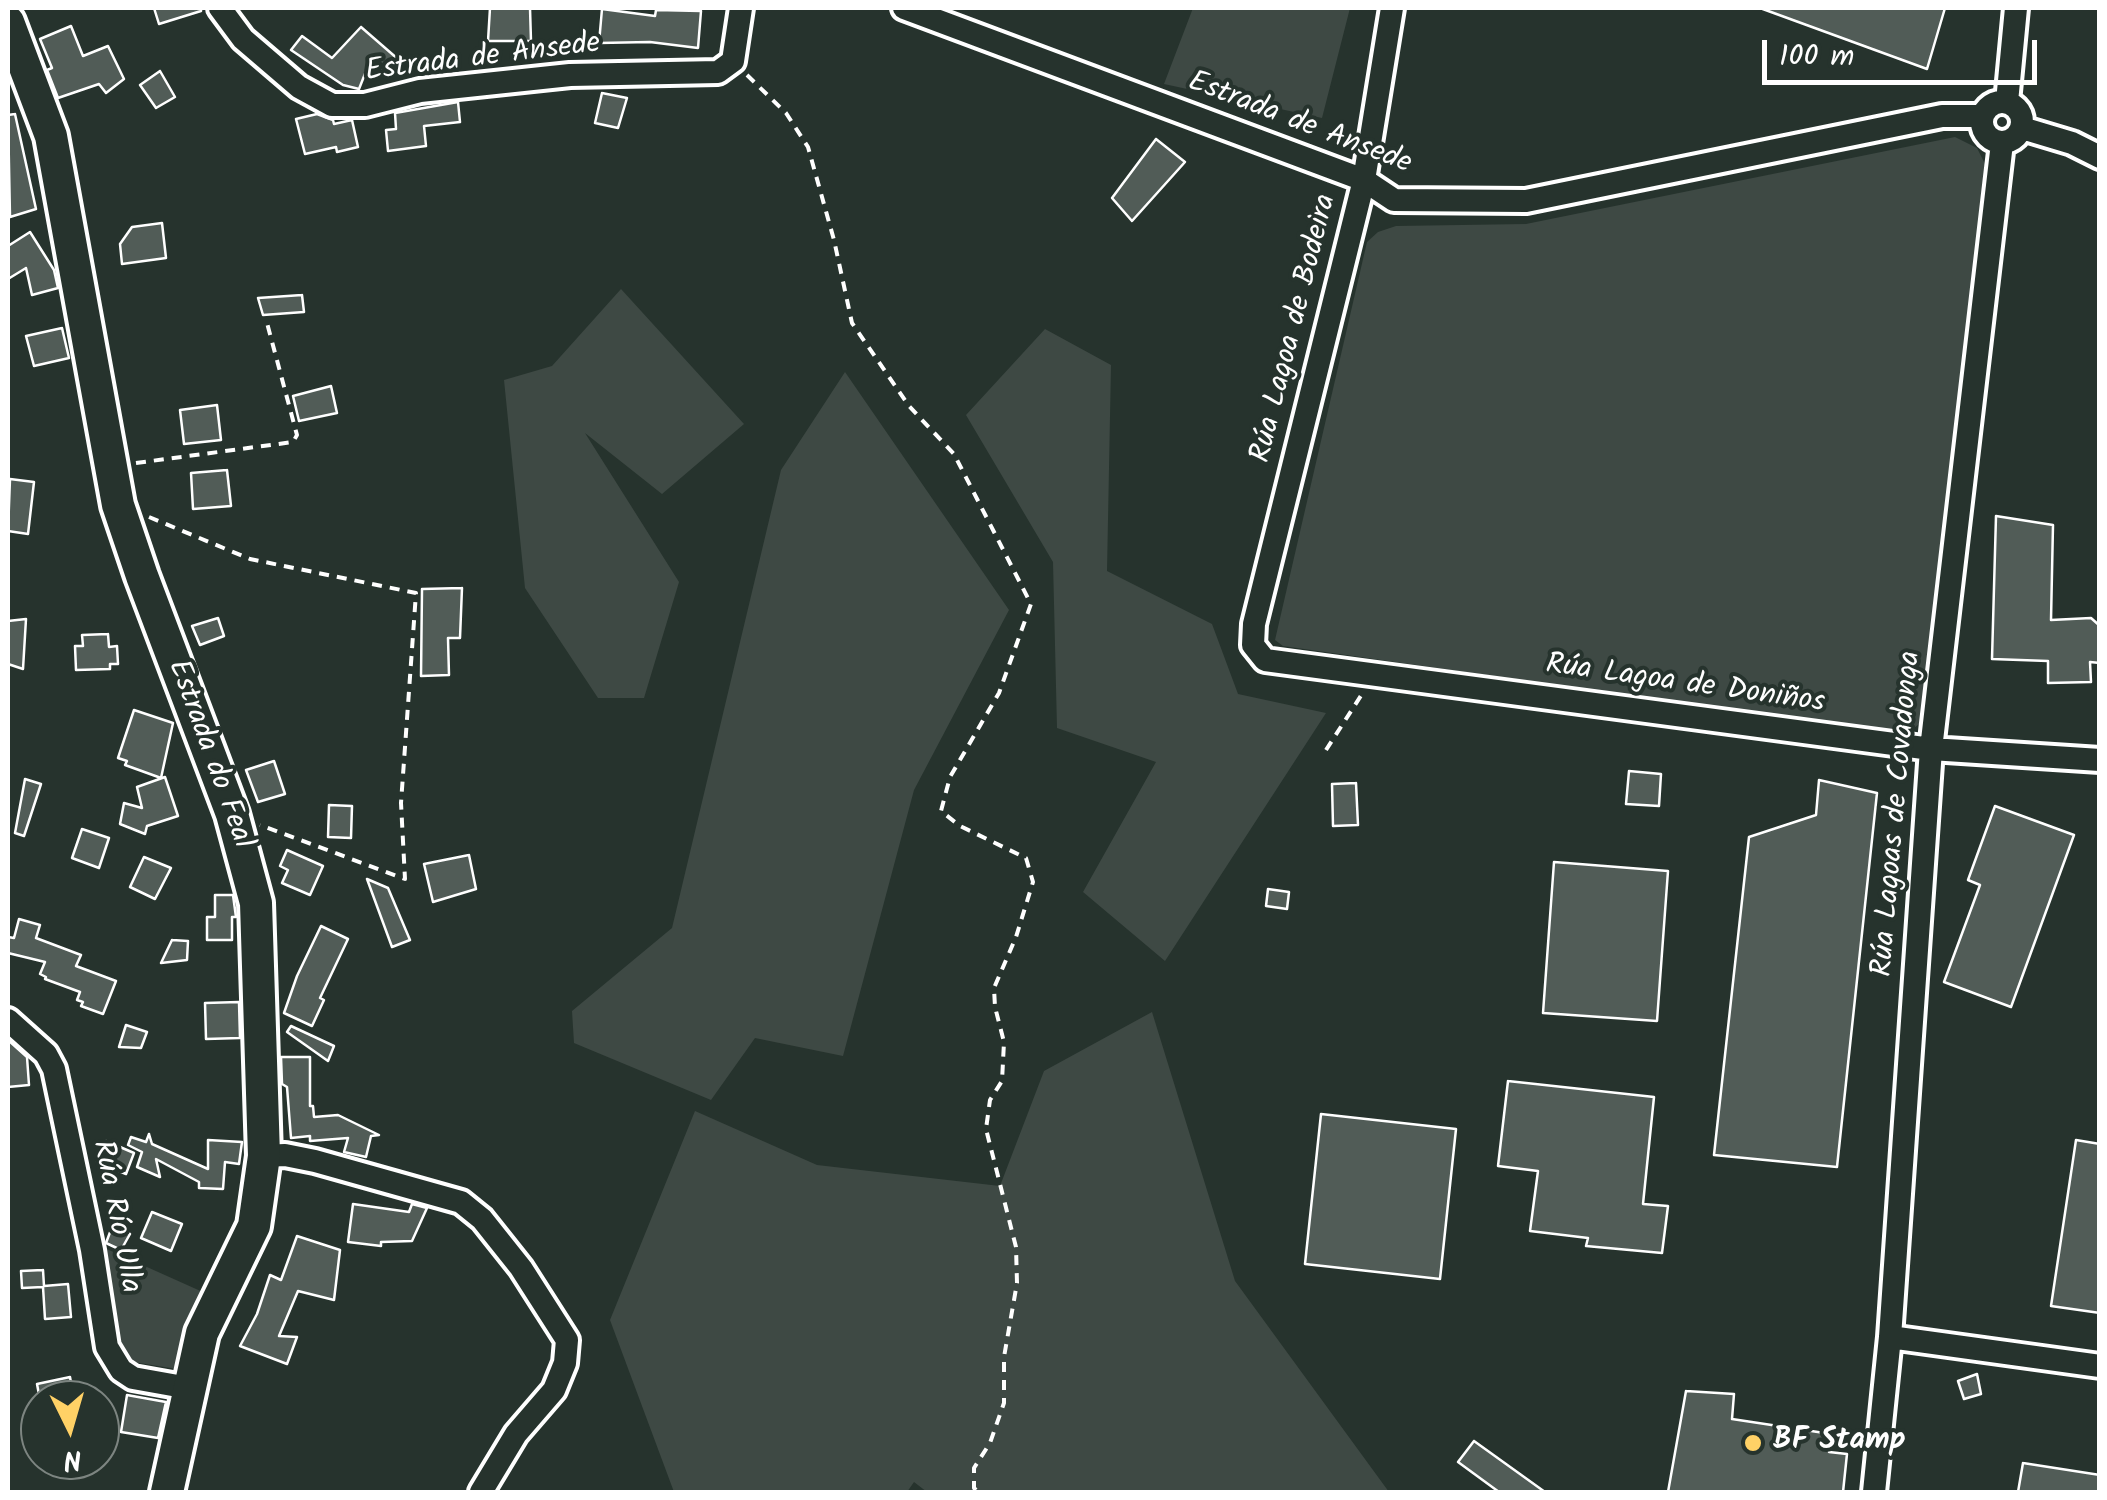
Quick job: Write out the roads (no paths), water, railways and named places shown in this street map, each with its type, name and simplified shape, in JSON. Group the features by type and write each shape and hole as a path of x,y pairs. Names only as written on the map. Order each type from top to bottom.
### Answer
{"main road":[{"name":"Estrada do Feal","path":"11,39 51,136 118,504 232,814 256,903 264,1156 254,1226 202,1334 166,1492"}],"street":[{"name":"Estrada de Ansede","path":"220,8 243,39 299,87 332,105 365,106 420,92 570,75 718,72 732,61 741,8"},
{"name":"Estrada de Ansede","path":"904,8 1364,180 1394,200 1526,201 1942,116 1982,116"},
{"name":"Rúa Lagoa de Bodeira","path":"1264,660 1253,645 1254,624 1364,180 1392,8"},
{"path":"2007,102 2016,8"},
{"path":"2007,102 2019,110 2022,128 2015,138 2002,143 1986,134 1982,116 1989,106 2007,102"},
{"path":"2022,128 2072,143 2100,157"},
{"name":"Rúa Lagoas de Covadonga","path":"1874,1492 1890,1337 1931,749 2002,143"},
{"name":"Rúa Lagoa de Doniños","path":"1264,660 1931,749 2100,760"},
{"name":"Rúa Río Ulla","path":"8,1020 46,1054 54,1069 108,1347 121,1370 132,1378 189,1388"},
{"path":"264,1156 285,1154 462,1202 482,1219 539,1296 567,1340 565,1364 554,1390 516,1434 480,1492"},
{"path":"1890,1337 2100,1366"}],"place":[{"name":"BF Stamp","path":"1753,1443"}]}
